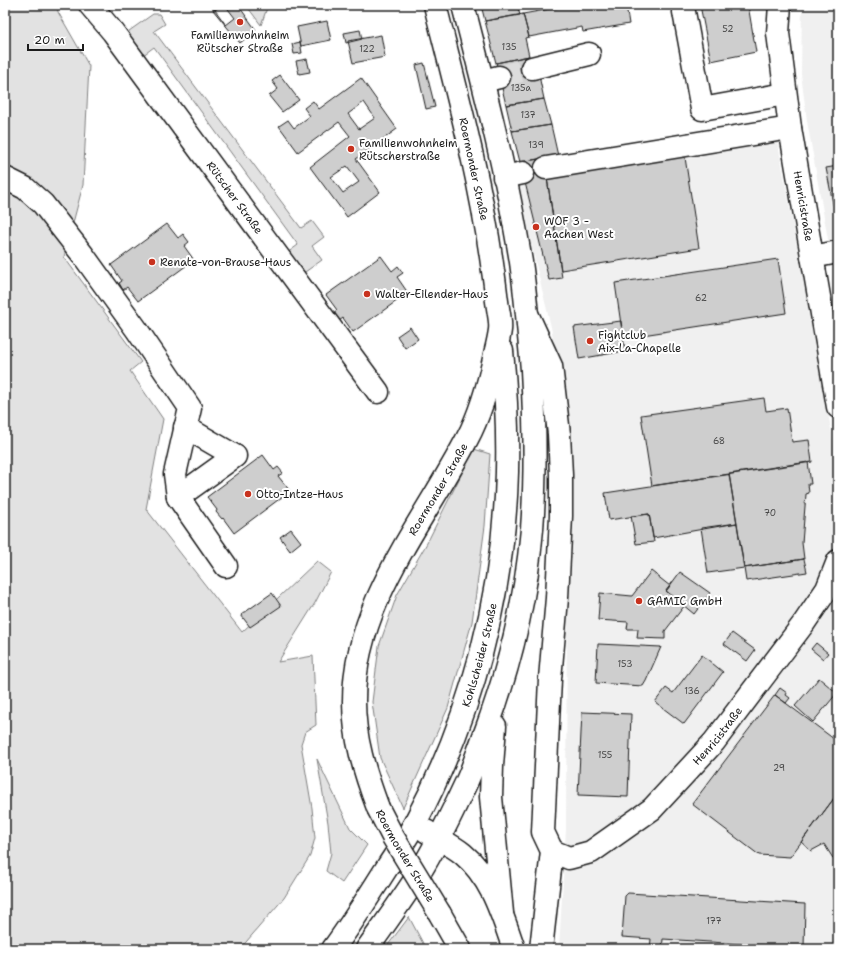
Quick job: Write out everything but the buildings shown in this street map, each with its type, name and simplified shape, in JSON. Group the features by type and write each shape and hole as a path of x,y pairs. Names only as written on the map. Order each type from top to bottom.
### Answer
{"main road":[{"name":"Rütscher Straße","path":"90,5 113,32 378,392"},
{"name":"Roermonder Straße","path":"435,5 465,124 479,190 489,242 500,328 487,388 480,411 468,438 391,571 370,614 364,634 355,681 354,701 356,731 361,759 378,808 393,837 460,949"},
{"path":"367,949 423,867 439,839 467,780 497,701 519,614 532,531 535,480 535,422 528,314 521,261 513,175 491,79 463,5"},
{"name":"Henricistraße","path":"780,5 778,33 785,94 838,406"},
{"path":"684,12 702,109 785,94"},
{"path":"532,68 589,54"},
{"path":"546,168 790,128"},
{"path":"5,178 25,188 43,204 83,255 137,330 190,408 175,474 178,497 226,566"},
{"path":"812,257 838,252"},
{"path":"528,314 551,366 559,434 561,516 557,598 550,679 543,832 552,851 541,949"},
{"name":"Kohlscheider Straße","path":"333,949 351,925 415,824 451,746 477,667 493,604 503,538 507,472 506,400 500,328"},
{"path":"178,497 235,456 185,427"},
{"name":"Henricistraße","path":"552,851 569,858 591,852 652,809 714,742 804,623 827,589 838,561"},
{"path":"497,701 491,797 502,913"},
{"path":"415,824 463,854 486,880 502,913 514,949"}],"shaded area":[{"path":"5,5 57,5 58,12 89,66 83,185 64,257 141,362 130,371 163,419 146,509 242,632 317,561 331,572 315,603 278,662 313,656 316,725 305,732 301,744 312,808 315,838 310,856 284,898 240,949 5,949 5,863 10,849 5,848"},
{"path":"246,5 268,5 261,25"},
{"path":"802,5 838,5 838,296 807,121 801,74"},
{"path":"153,14 159,14 165,24 154,31 301,228 312,221 324,237 312,246 322,260 305,272 300,271 287,253 298,245 154,47 142,56 128,37 129,31"},
{"path":"774,122 833,440 838,475 838,949 559,949 566,829 567,577 558,365 551,327 512,164"},
{"path":"474,449 490,454 485,526 472,622 448,708 403,808 380,758 372,702 379,646 397,595 427,543"},
{"path":"317,759 350,828 367,845 342,883 326,871 331,853 328,823"},
{"path":"409,917 426,949 385,949"}],"tunnel":[{"path":"499,77 532,68"}],"place":[{"name":"Familienwohnheim Rütscher Straße","path":"240,22"},
{"name":"Familienwohnheim Rütscherstraße","path":"351,149"},
{"name":"WOF 3 - Aachen West","path":"536,227"},
{"name":"Renate-von-Brause-Haus","path":"152,262"},
{"name":"Walter-Eilender-Haus","path":"367,294"},
{"name":"Fightclub Aix-La-Chapelle","path":"590,341"},
{"name":"Otto-Intze-Haus","path":"248,494"},
{"name":"GAMIC GmbH","path":"639,601"}]}
